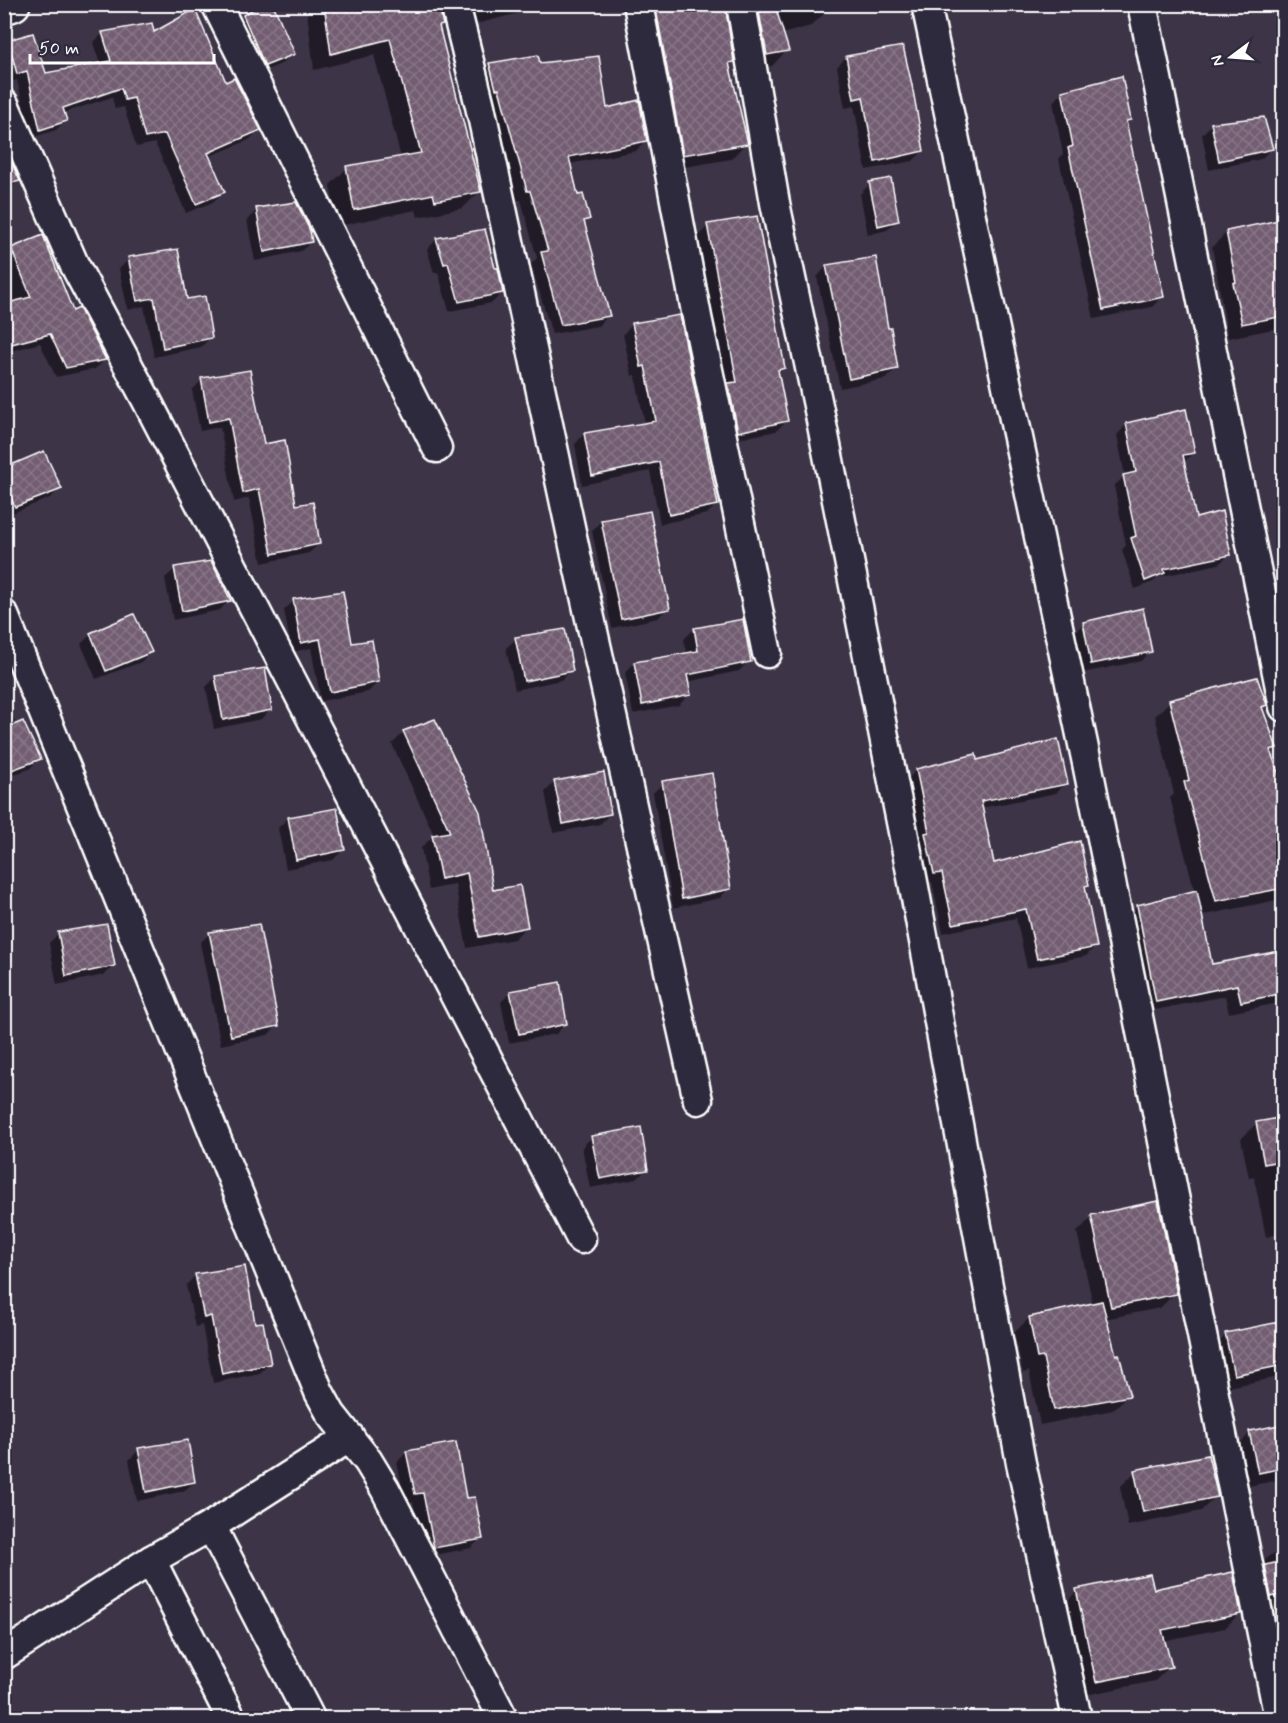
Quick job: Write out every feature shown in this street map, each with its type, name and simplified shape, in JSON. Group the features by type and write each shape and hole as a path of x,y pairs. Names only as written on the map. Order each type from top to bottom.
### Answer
{"street":[{"path":"4,7 13,4"},
{"path":"216,4 436,448"},
{"path":"455,4 480,106 576,558 698,1100"},
{"path":"638,4 698,317 767,653"},
{"path":"741,4 775,203 819,410 913,882 1021,1463 1077,1719"},
{"path":"926,4 1087,763 1278,1719"},
{"path":"1142,4 1284,707"},
{"path":"4,104 74,264 147,399 581,1239"},
{"path":"4,615 214,1129 297,1340 327,1407 368,1461 385,1489 503,1719"},
{"path":"4,1656 151,1560 211,1526 350,1437"},
{"path":"211,1526 310,1719"},
{"path":"151,1560 231,1719"}],"building":[{"path":"261,4 273,4 295,54 265,66 243,15"},
{"path":"324,4 439,4 443,25 439,26 481,192 435,201 433,194 354,210 346,166 421,153 390,39 331,54"},
{"path":"655,4 725,4 734,62 729,63 748,144 683,155"},
{"path":"195,9 226,82 234,78 261,130 208,153 225,192 196,204 165,134 145,138 134,98 125,100 121,88 63,108 67,121 40,130 27,71 17,74 8,40 33,33 46,73 111,61 102,32 152,23 154,32"},
{"path":"776,9 789,51 767,55 759,12"},
{"path":"903,46 924,151 875,162 863,97 854,99 846,56"},
{"path":"538,55 540,63 599,56 607,108 639,100 647,141 569,157 578,195 583,194 590,219 584,221 610,316 561,325 541,252 548,251 530,191 527,191 499,89 496,89 489,63"},
{"path":"1122,76 1131,120 1126,121 1164,297 1103,310 1068,148 1073,146 1062,91"},
{"path":"1264,117 1273,149 1219,161 1211,123"},
{"path":"4,146 20,181 4,185"},
{"path":"891,178 899,221 878,226 869,182"},
{"path":"296,202 310,231 312,242 264,252 256,208"},
{"path":"757,216 785,368 778,370 788,421 738,432 728,383 737,382 707,224"},
{"path":"1284,219 1284,316 1242,324 1233,283 1236,282 1226,231"},
{"path":"485,229 495,268 498,268 503,293 459,302 448,263 444,264 436,238"},
{"path":"43,235 73,311 79,308 106,360 66,368 50,334 4,346 4,304 31,297 11,248"},
{"path":"178,249 187,299 205,296 212,338 163,348 154,298 137,301 128,257"},
{"path":"876,257 888,328 891,328 898,369 849,379 826,265"},
{"path":"680,315 718,505 669,515 659,462 592,476 584,433 656,421 645,366 641,367 632,323"},
{"path":"250,370 264,444 285,440 296,505 313,502 320,544 272,554 259,489 243,493 229,418 209,422 201,378"},
{"path":"1186,409 1195,453 1183,455 1196,518 1222,511 1231,555 1164,569 1165,573 1145,581 1131,538 1136,536 1123,475 1136,472 1126,423"},
{"path":"44,451 62,489 15,507 4,482 4,468"},
{"path":"650,511 670,609 621,619 601,520"},
{"path":"211,561 231,601 182,611 174,567"},
{"path":"343,591 352,643 372,640 379,682 330,692 320,639 301,643 293,599"},
{"path":"1143,608 1152,652 1091,664 1083,622"},
{"path":"134,614 152,652 106,671 90,633"},
{"path":"743,619 751,662 687,675 691,695 642,705 634,662 698,651 694,628"},
{"path":"565,629 573,671 524,681 515,637"},
{"path":"265,668 272,710 223,720 215,676"},
{"path":"1257,677 1267,705 1262,707 1277,748 1270,750 1284,788 1284,888 1216,901 1184,782 1189,780 1169,700"},
{"path":"435,719 480,812 493,890 520,885 528,927 479,937 467,873 441,879 432,835 450,832 403,731"},
{"path":"23,721 41,759 4,773 4,729"},
{"path":"1058,739 1068,784 981,801 994,863 1080,841 1089,885 1085,886 1097,947 1037,959 1026,909 953,924 942,873 934,874 925,833 929,832 916,769 976,754 977,760"},
{"path":"604,772 611,814 563,824 554,781"},
{"path":"712,773 731,889 682,899 662,781"},
{"path":"337,808 345,850 296,860 288,817"},
{"path":"1197,890 1212,964 1284,950 1284,993 1241,1002 1237,985 1156,1002 1137,905"},
{"path":"107,924 115,966 66,976 58,932"},
{"path":"259,924 279,1026 231,1036 209,932"},
{"path":"560,982 567,1024 519,1034 510,991"},
{"path":"1284,1117 1284,1160 1264,1164 1256,1122"},
{"path":"641,1127 648,1170 600,1179 591,1136"},
{"path":"1158,1201 1177,1294 1111,1307 1091,1215"},
{"path":"245,1266 255,1323 263,1322 271,1364 222,1374 211,1316 204,1318 195,1274"},
{"path":"1102,1301 1116,1355 1119,1354 1130,1396 1054,1410 1043,1357 1037,1358 1029,1317"},
{"path":"1284,1321 1284,1365 1234,1375 1225,1333"},
{"path":"1284,1424 1284,1468 1258,1473 1249,1431"},
{"path":"188,1440 195,1482 146,1492 138,1448"},
{"path":"456,1442 466,1498 475,1497 483,1539 434,1548 423,1493 415,1494 406,1451"},
{"path":"1208,1455 1218,1497 1143,1512 1134,1470"},
{"path":"1284,1561 1284,1594 1271,1597 1265,1565"},
{"path":"1233,1572 1241,1614 1162,1630 1172,1667 1096,1682 1076,1589 1150,1574 1154,1589"}]}
